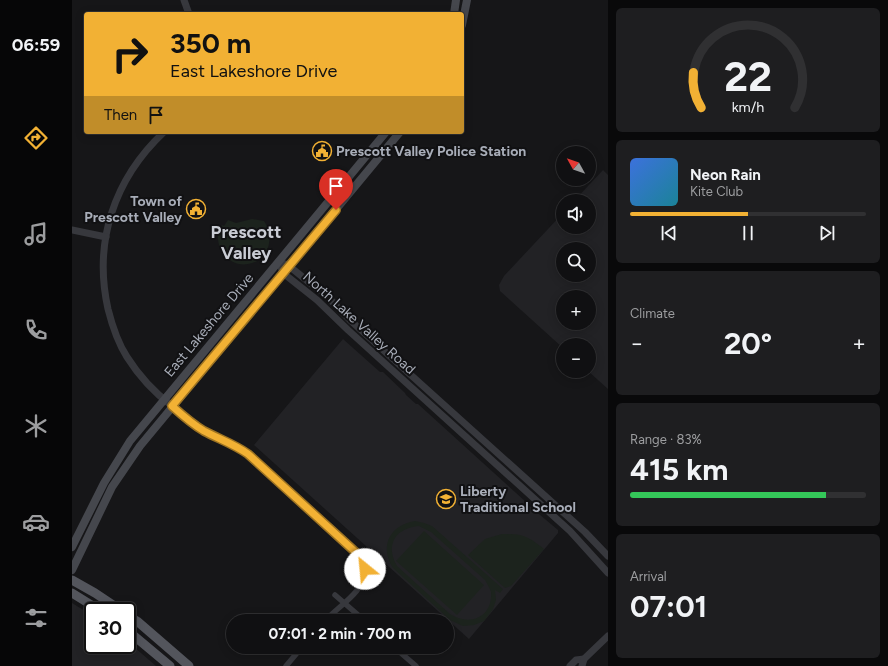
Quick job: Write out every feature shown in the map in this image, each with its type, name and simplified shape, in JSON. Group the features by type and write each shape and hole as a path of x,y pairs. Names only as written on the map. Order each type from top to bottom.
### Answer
{"main road":[{"path":"456,0 455,12 465,11"},
{"path":"464,16 467,0"},
{"name":"East Lakeshore Drive","path":"72,547 108,485 130,441 384,134"},
{"name":"East Lakeshore Drive","path":"72,570 108,485 398,134"},
{"path":"72,580 108,602"},
{"path":"72,593 86,602"},
{"path":"136,620 189,666"},
{"path":"136,638 170,666"}],"street":[{"path":"184,0 189,12"},
{"path":"162,134 140,158 126,180 112,211 106,236 103,260 104,286 112,321 120,342 131,363 164,400 205,432 238,447 248,454 362,558 365,569 363,580 357,590 345,603 331,614"},
{"path":"72,230 106,236"},
{"name":"North Lake Valley Road","path":"279,261 289,266 315,288 325,294 351,320 571,519 608,556"},
{"name":"North Lake Valley Road","path":"279,261 283,273 317,300 570,531 608,574"},
{"path":"335,595 357,614"},
{"path":"570,666 576,660 583,662 608,636"},
{"path":"286,666 296,654"},
{"path":"402,654 416,666"}],"shaded area":[{"path":"603,170 608,175 608,389 596,378 596,338 556,338 556,342 500,291 499,285 504,276 556,220 556,234 596,234 596,194 581,194 588,186 596,186 596,177"},
{"path":"252,219 264,221 267,227 269,241 265,253 255,262 248,264 231,261 226,257 220,248 218,242 219,230 228,220 236,223"},
{"path":"343,339 380,372 383,372 406,395 418,404 527,504 558,530 558,533 469,639 454,625 454,614 441,614 254,445"},
{"path":"415,521 432,526 503,589 500,593 495,590 496,600 493,609 484,621 474,625 463,626 454,622 454,616 465,620 479,617 484,613 491,601 491,592 485,580 431,532 419,526 404,530 394,539 392,551 397,566 450,614 443,614 393,568 389,560 387,545 393,532 406,523"},
{"path":"424,531 484,585 457,615 396,561"},
{"path":"502,534 520,535 533,541 544,549 511,586 505,588 468,555 485,539"},
{"path":"72,603 84,610 84,654 136,654 136,649 156,666 72,666"}],"place":[{"name":"Prescott Valley Police Station","path":"322,151"},
{"name":"Town of Prescott Valley","path":"196,209"},
{"name":"Liberty Traditional School","path":"446,499"}],"district":[{"name":"Prescott Valley","path":"246,242"}],"route":[{"path":"336,210 172,406 205,432 238,447 248,454 362,558 365,569"}]}
